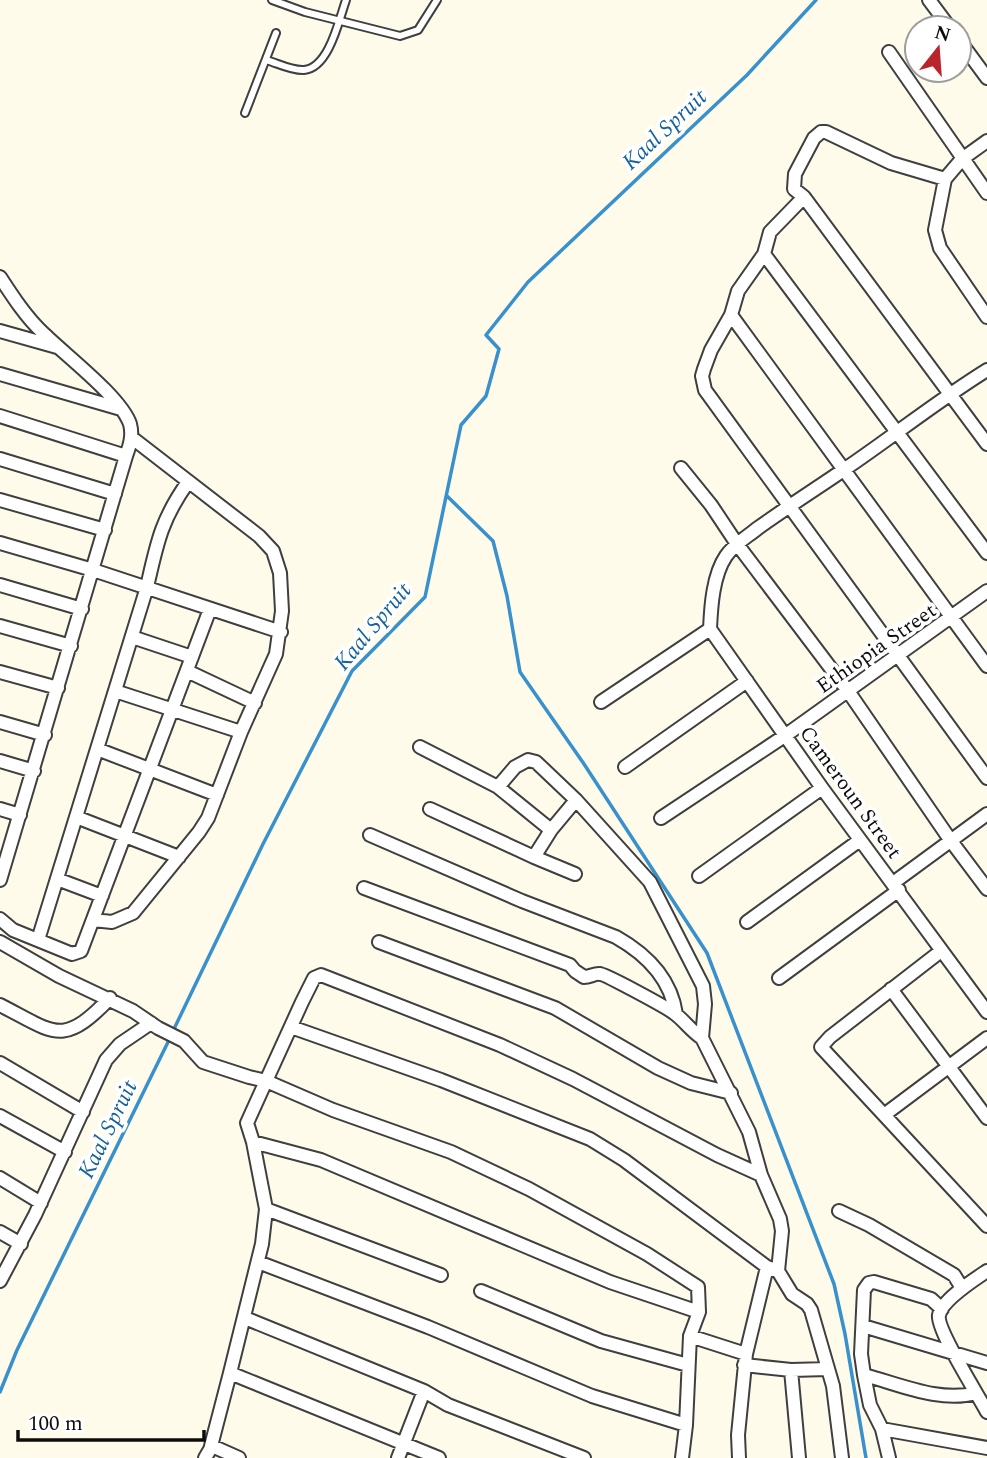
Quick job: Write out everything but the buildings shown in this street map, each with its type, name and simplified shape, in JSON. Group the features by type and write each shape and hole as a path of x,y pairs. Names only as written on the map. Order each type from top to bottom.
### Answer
{"street":[{"path":"889,52 987,193"},
{"path":"973,59 987,78"},
{"path":"945,179 891,163 824,131 814,138 795,174 794,189 804,197 987,444"},
{"path":"987,141 961,159 945,179 935,230 940,248 987,317"},
{"path":"804,197 770,232 764,254 738,291 731,315 711,350 704,369 703,384 788,506 987,778"},
{"path":"764,254 987,552"},
{"path":"0,277 5,291 42,333 84,369 121,409 130,424 131,437 45,735 3,861 0,880"},
{"path":"731,315 987,666"},
{"path":"0,331 61,348"},
{"path":"601,702 710,629 720,569 726,556 737,544 950,393 987,370"},
{"path":"0,373 121,409"},
{"path":"0,416 127,456"},
{"path":"93,920 112,922 132,913 204,825 276,654 281,632 282,592 273,551 237,517 131,437"},
{"path":"0,459 116,494"},
{"path":"681,468 848,691 987,889"},
{"path":"38,940 132,637 162,527 170,508 188,482"},
{"path":"0,500 105,530"},
{"path":"0,543 147,587 281,632"},
{"path":"0,585 82,609"},
{"name":"Ethiopia Street","path":"661,818 786,735 987,591"},
{"path":"0,919 13,930 72,954 77,953 83,946 210,609"},
{"path":"0,626 71,646"},
{"name":"Cameroun Street","path":"710,629 822,788 987,1012"},
{"path":"132,637 192,657"},
{"path":"187,671 255,703"},
{"path":"0,672 58,688"},
{"path":"625,767 747,681"},
{"path":"115,691 241,732"},
{"path":"0,722 45,735"},
{"path":"420,747 498,787 551,830"},
{"path":"97,749 217,795"},
{"path":"498,787 515,767 528,760 536,762 576,800 636,865 655,890 703,986 705,1004 702,1038"},
{"path":"0,761 34,771"},
{"path":"699,876 822,788"},
{"path":"534,857 551,830 576,800"},
{"path":"0,809 20,815"},
{"path":"430,809 575,874"},
{"path":"779,978 987,814"},
{"path":"76,817 179,857"},
{"path":"370,835 470,880 616,937 650,960 667,986 675,1003 676,1014"},
{"path":"747,922 860,839"},
{"path":"57,879 102,896"},
{"path":"365,888 570,965 584,977 596,974 610,976 619,984 676,1014 690,1030 702,1038 749,1132 761,1175 780,1219 782,1231 745,1359 738,1435 739,1458"},
{"path":"0,942 59,976 110,998 184,1041 203,1062 266,1080 333,1110 451,1152 529,1189 694,1283 699,1290 699,1312 690,1336 682,1458"},
{"path":"379,942 555,1008 658,1068 691,1083 731,1093"},
{"path":"941,951 830,1037 821,1047 987,1226"},
{"path":"208,1452 245,1318 258,1262 266,1209 247,1123 318,974 500,1045 573,1079 717,1155 761,1175"},
{"path":"891,989 987,1118"},
{"path":"0,1005 49,1029 65,1032 81,1025 110,998"},
{"path":"0,1281 41,1203 111,1053 155,1026"},
{"path":"291,1027 441,1080 590,1139 624,1160 772,1269 792,1294 810,1307 828,1369 842,1458"},
{"path":"884,1115 987,1038"},
{"path":"0,1063 83,1112"},
{"path":"0,1116 65,1152"},
{"path":"253,1142 321,1160 610,1282 699,1312"},
{"path":"0,1178 41,1203"},
{"path":"266,1209 442,1275"},
{"path":"839,1211 869,1225 954,1275 962,1288"},
{"path":"0,1232 20,1244"},
{"path":"258,1262 428,1327 592,1396 686,1425"},
{"path":"987,1271 962,1288 939,1315 939,1323 987,1412"},
{"path":"889,1458 882,1429 870,1405 864,1375 861,1354 863,1294 866,1286 872,1282 931,1299 942,1309"},
{"path":"481,1291 601,1341 688,1365"},
{"path":"245,1318 425,1391 449,1405 584,1458"},
{"path":"863,1326 987,1363"},
{"path":"690,1336 745,1359 792,1370 828,1369"},
{"path":"792,1370 799,1458"},
{"path":"230,1374 439,1458"},
{"path":"864,1375 941,1395 962,1397 976,1393"},
{"path":"398,1458 425,1391"},
{"path":"882,1429 987,1448"},
{"path":"208,1452 217,1446 239,1458"}],"lane":[{"path":"272,0 338,21 400,36 418,30 437,0"},
{"path":"266,60 305,70 316,65 326,57 346,0"},
{"path":"245,113 276,33"}],"waterway":[{"name":"Kaal Spruit","path":"173,1031 263,844 352,671 425,597 461,425 486,396 499,349 486,335 528,282 747,75 816,0"},
{"path":"447,496 493,541 507,596 520,672 584,764 707,953 834,1284 866,1458"},
{"name":"Kaal Spruit","path":"0,1392 17,1350 170,1038"}]}
